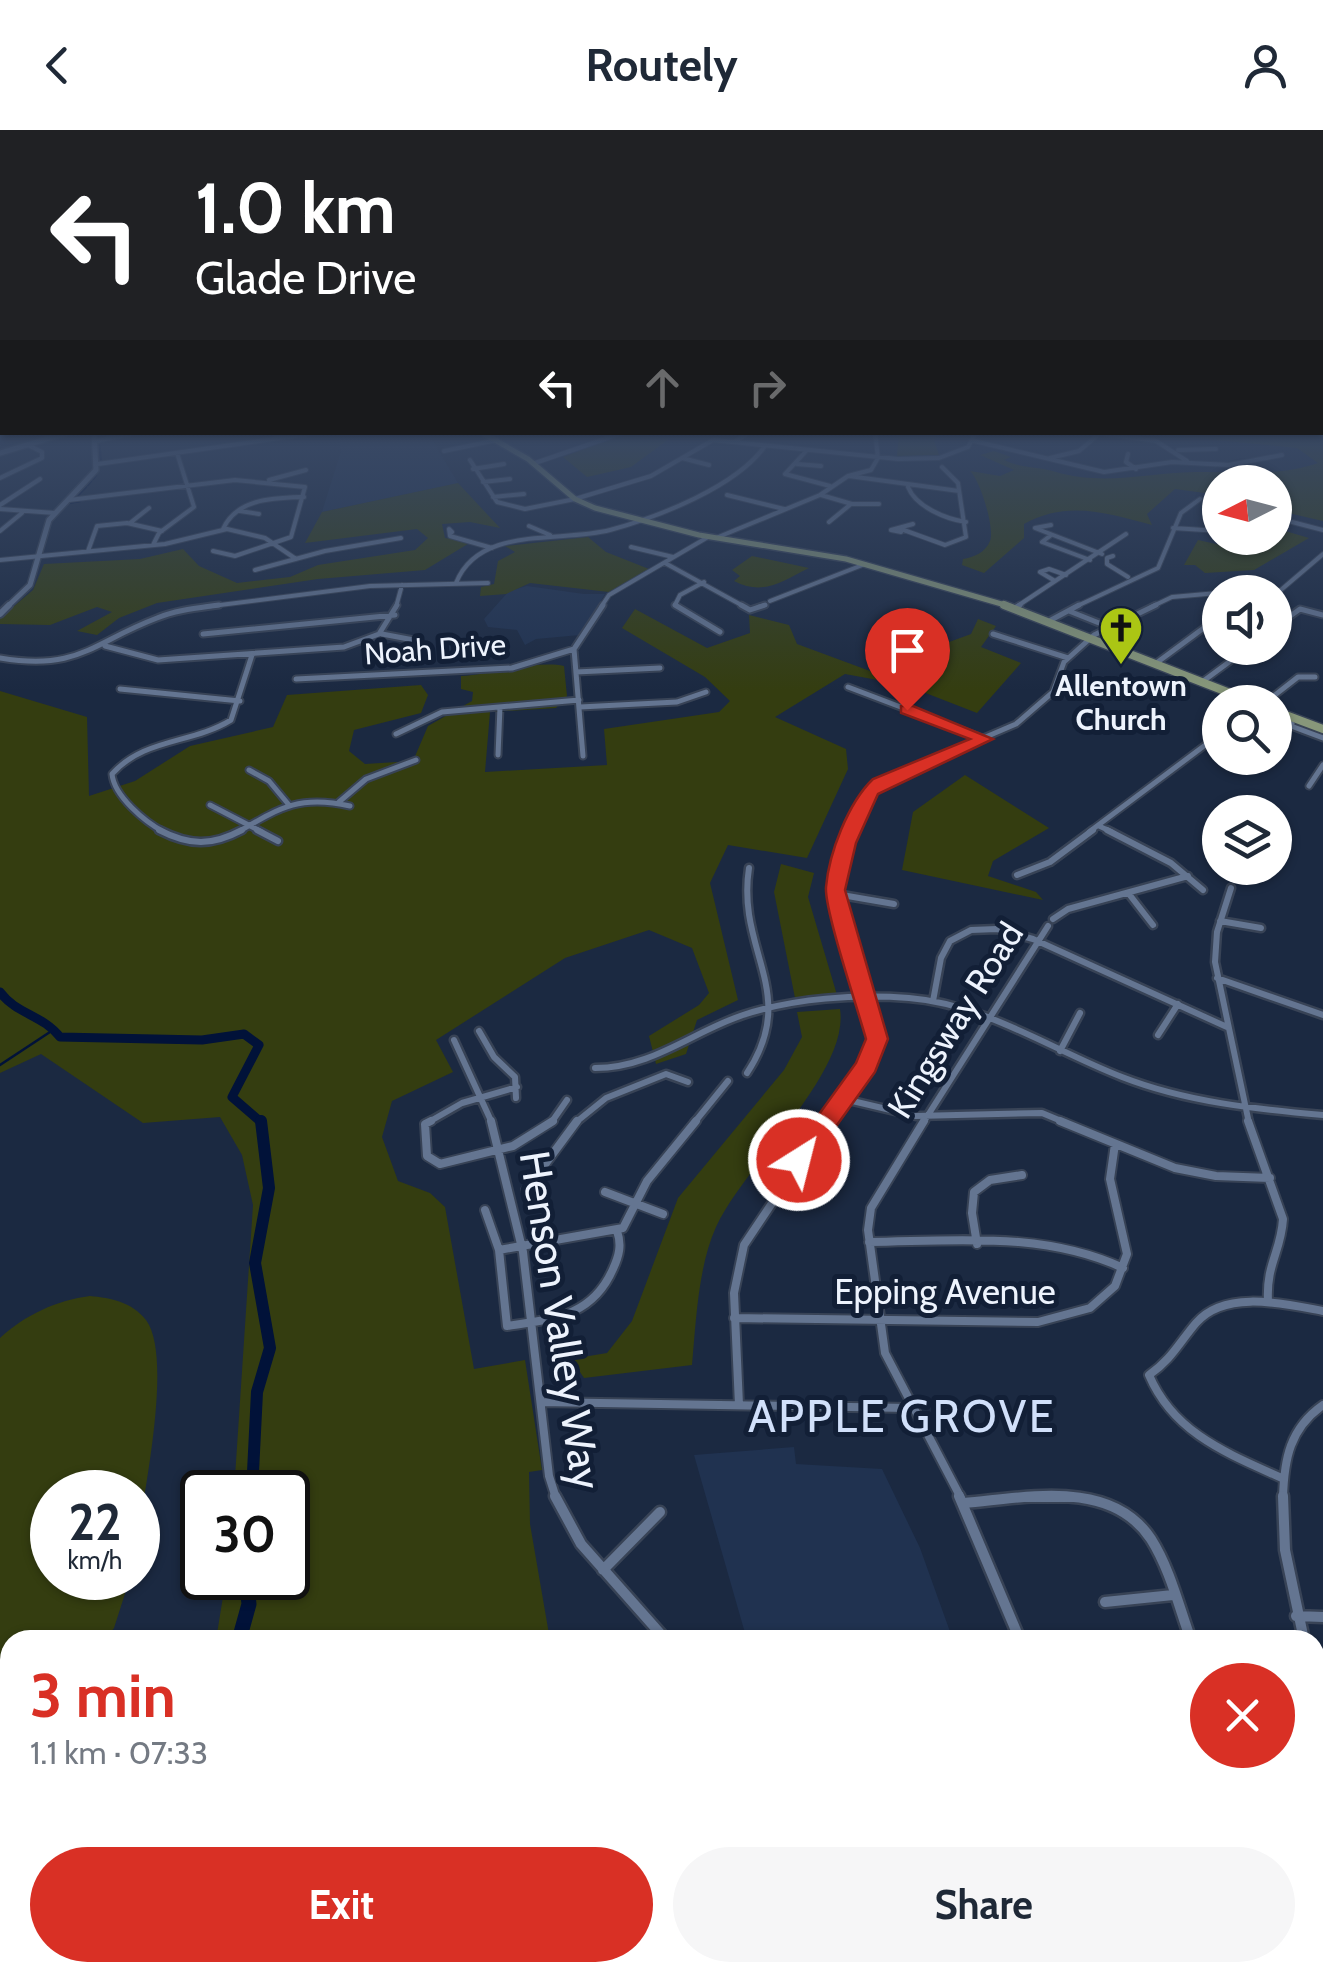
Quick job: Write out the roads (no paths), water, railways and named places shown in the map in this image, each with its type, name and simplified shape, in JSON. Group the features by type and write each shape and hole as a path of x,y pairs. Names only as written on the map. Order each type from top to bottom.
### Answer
{"main road":[{"path":"0,614 28,588 53,518"},
{"path":"636,519 712,537 865,564 1051,620 1209,685"},
{"path":"1294,722 1323,730"}],"street":[{"path":"129,524 136,518"},
{"path":"153,545 162,531 180,518"},
{"path":"224,529 228,518"},
{"path":"213,551 236,556 275,544 294,534 298,518"},
{"path":"583,756 574,650 606,598 712,537 763,518"},
{"path":"829,522 834,518"},
{"path":"946,518 966,522"},
{"path":"912,524 901,530 953,544 968,534 965,518"},
{"path":"1051,620 1160,566 1179,518"},
{"path":"456,583 464,564 492,548 606,530 636,519"},
{"path":"1292,522 1323,530"},
{"path":"88,551 96,526 129,524 162,531"},
{"path":"1050,525 1036,529 1102,554"},
{"path":"529,526 552,536"},
{"path":"1174,528 1202,530"},
{"path":"0,560 153,545 224,529 251,533 296,559"},
{"path":"453,531 492,548"},
{"path":"1015,608 1102,554 1126,534"},
{"path":"1051,536 1042,542 1092,560"},
{"path":"255,570 401,538"},
{"path":"630,547 674,558"},
{"path":"1292,580 1323,554"},
{"path":"1113,556 1107,558 1107,564 1130,578"},
{"path":"664,563 750,610 865,564"},
{"path":"1056,582 1040,572 1049,569 1066,575"},
{"path":"705,582 678,597 674,605 720,632"},
{"path":"0,658 51,662 105,646 139,624 174,612 402,584 488,584"},
{"path":"380,634 394,614 402,584"},
{"path":"738,1405 736,1272 747,1238 876,1048 877,1030 836,894 840,858 872,790 1012,727 1053,692 1068,658 1091,637 1176,596 1202,594"},
{"path":"1292,614 1299,609 1323,615"},
{"path":"1068,610 1110,627"},
{"path":"203,634 394,614"},
{"path":"1154,664 1202,629"},
{"path":"105,646 152,660 339,648 380,634 419,641"},
{"path":"993,634 1068,658"},
{"name":"Noah Drive","path":"296,680 512,668 574,650"},
{"path":"252,655 231,720 218,730 156,743 132,754 116,768 112,780 170,840 210,844 251,828 288,806 339,802 350,806"},
{"path":"1201,682 1224,665"},
{"path":"576,672 660,668"},
{"path":"1288,685 1298,677 1315,676"},
{"path":"120,688 240,701"},
{"path":"848,688 984,739"},
{"path":"396,734 442,712 677,702 706,692"},
{"path":"498,755 500,707"},
{"path":"1294,722 1323,738"},
{"path":"1017,875 1050,862 1202,748"},
{"path":"339,802 366,778 416,760"},
{"path":"1308,786 1323,765"},
{"path":"249,770 270,781 288,806"},
{"path":"210,804 278,840"},
{"path":"1099,826 1188,876 1203,890"},
{"path":"748,1072 771,1040 772,1008 748,908 750,868"},
{"name":"Kingsway Road","path":"1016,1630 964,1504 888,1364 878,1320 869,1242 873,1204 1050,922 1068,909 1188,876"},
{"path":"1231,888 1215,945 1218,978 1244,1108 1284,1228 1266,1266 1268,1301"},
{"path":"1128,893 1153,925"},
{"path":"836,894 894,904"},
{"path":"1220,922 1262,928"},
{"path":"933,1001 944,951 961,934 999,929 1038,942 1227,1026"},
{"path":"1218,978 1322,1012"},
{"path":"595,1068 620,1068 645,1061 717,1025 772,1008 869,1000 933,1001 1185,1098 1323,1115"},
{"path":"1158,1035 1178,1004"},
{"path":"1060,1051 1080,1013"},
{"path":"479,1031 494,1057 516,1077 516,1098"},
{"name":"Henson Valley Way","path":"454,1040 482,1095 502,1149 520,1246 557,1508 575,1538 657,1630"},
{"path":"526,1190 549,1168 578,1120 607,1098 666,1074 688,1082"},
{"path":"499,1250 617,1230 637,1208 648,1181 728,1081"},
{"path":"518,1086 482,1095 425,1124 427,1156 440,1164 502,1149 548,1130 567,1100"},
{"path":"844,1100 867,1108 927,1117 1036,1112 1188,1172 1270,1178"},
{"path":"548,1130 563,1141"},
{"path":"869,1242 1068,1248 1123,1268 1126,1236 1108,1174 1115,1144"},
{"path":"977,1244 969,1204 974,1190 988,1179 1022,1174"},
{"path":"605,1192 637,1208 663,1214"},
{"path":"485,1210 499,1250 507,1326 579,1313 597,1301 621,1246 617,1230"},
{"name":"Epping Avenue","path":"734,1318 1066,1319 1101,1302 1123,1268"},
{"path":"1284,1478 1196,1436 1165,1405 1149,1377 1172,1359 1206,1314 1230,1304 1268,1301 1323,1311"},
{"path":"540,1402 910,1408"},
{"path":"1301,1630 1283,1550 1284,1478 1299,1427 1310,1410 1323,1405"},
{"path":"964,1504 1088,1498 1111,1504 1148,1534 1186,1630"},
{"path":"603,1570 660,1512"},
{"path":"1106,1602 1173,1596"},
{"path":"1296,1616 1323,1617"}],"waterway":[{"path":"0,992 60,1037 202,1040 244,1034 259,1045 232,1097 261,1122"},
{"path":"0,1065 53,1030"},
{"path":"253,1470 257,1392 270,1348 255,1263 269,1188 261,1122"},
{"path":"242,1630 249,1600"}],"place":[{"name":"Allentown Church","path":"1121,666"}],"district":[{"name":"APPLE GROVE","path":"902,1416"}]}
